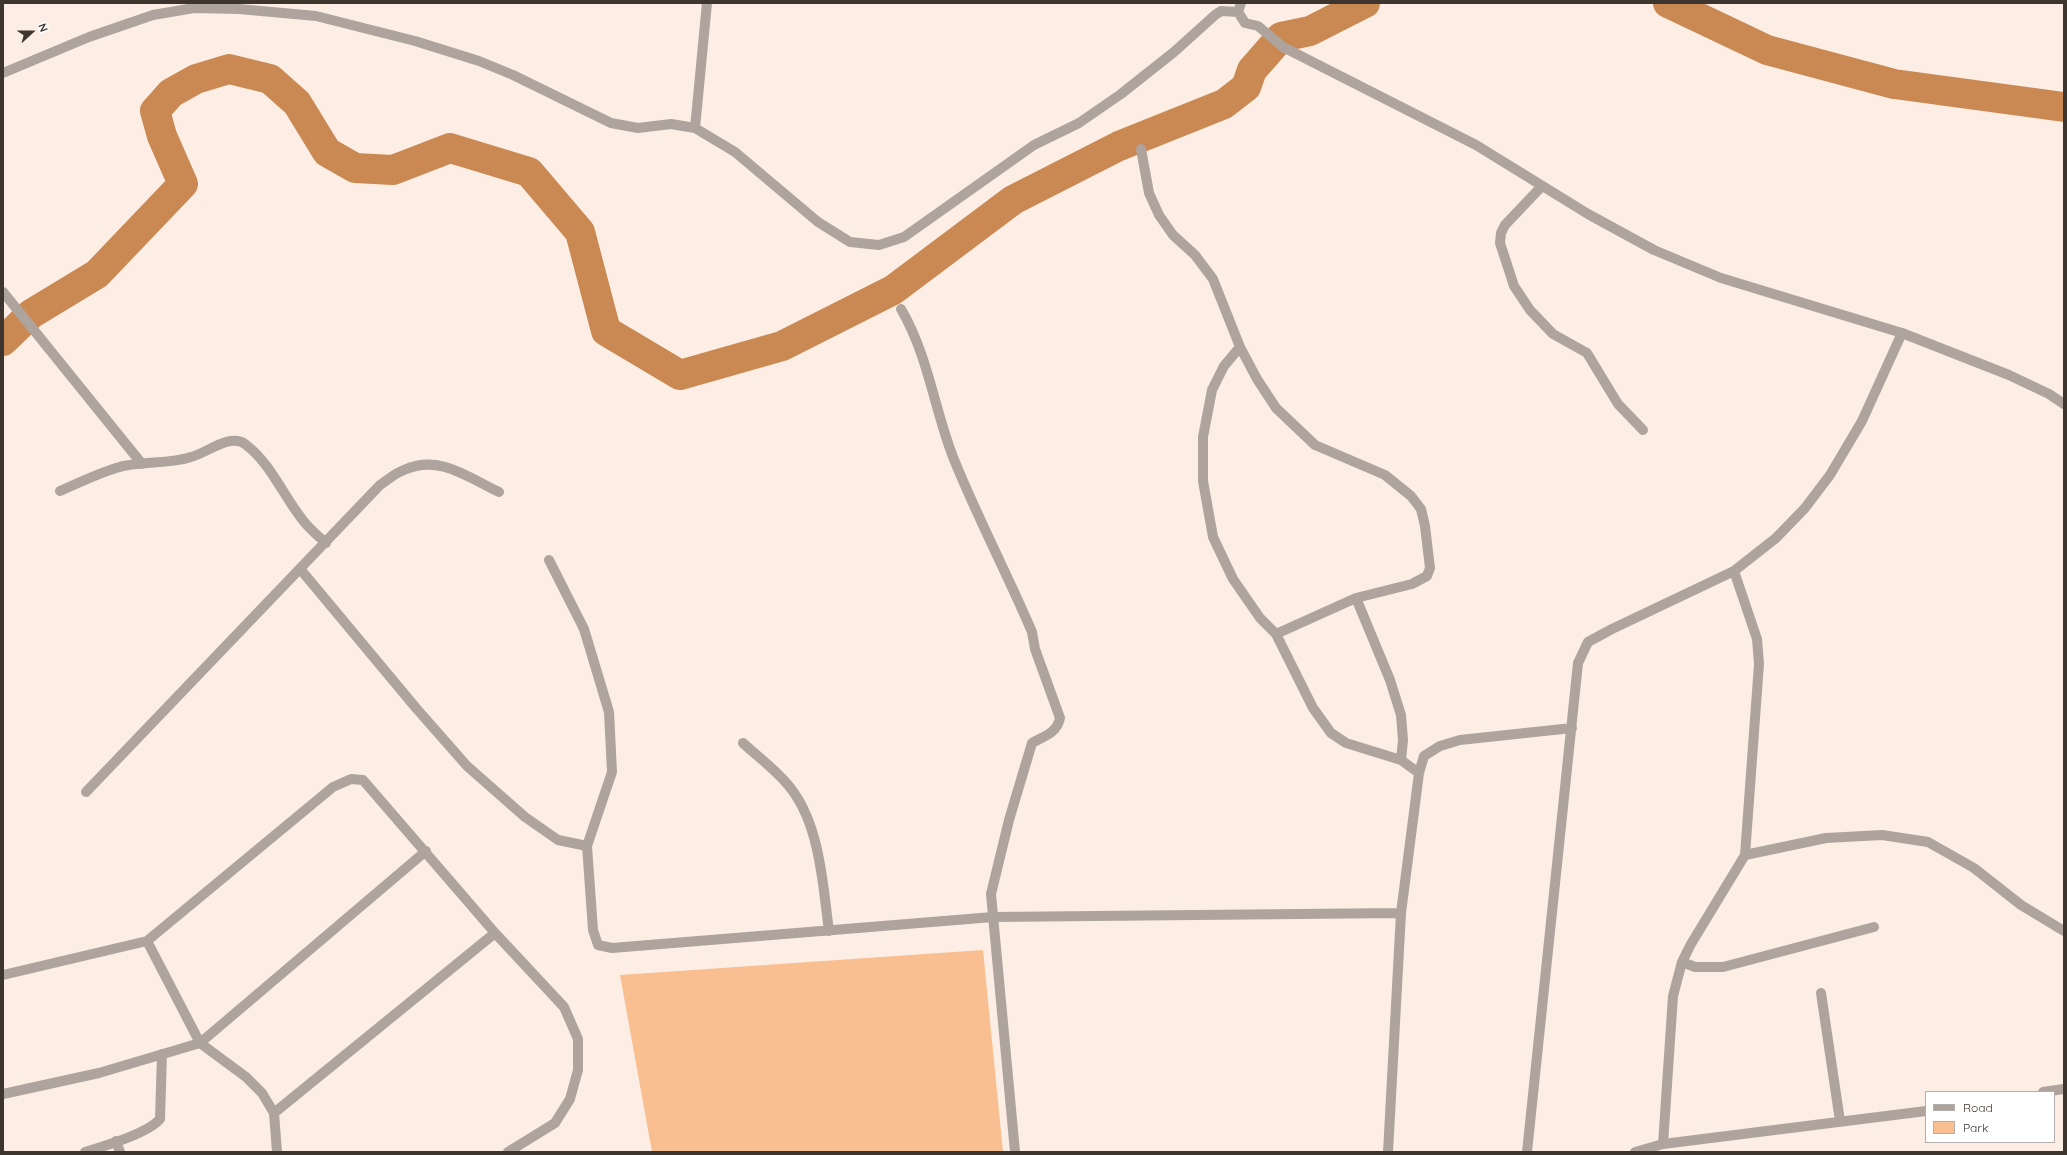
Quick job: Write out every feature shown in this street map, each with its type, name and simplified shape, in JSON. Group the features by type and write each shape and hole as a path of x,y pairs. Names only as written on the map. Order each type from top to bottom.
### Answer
{"street":[{"path":"695,128 707,3"},
{"path":"3,73 89,37 153,15 194,8 239,9 316,16 422,43 486,63 611,123 638,128 671,124 695,128 735,152 818,222 850,242 879,245 904,237 1034,145 1085,118 1121,94 1174,52 1214,14 1221,11 1239,8 1245,23 1258,26 1283,47 1476,146 1588,214 1654,250 1721,278 1902,333 2009,375 2049,394 2064,404"},
{"path":"1141,149 1149,192 1159,215 1173,235 1195,255 1213,279 1240,347 1256,379 1276,408 1315,445 1385,475 1411,496 1421,508 1425,526 1430,568 1427,576 1412,584 1356,598 1276,634"},
{"path":"1542,186 1505,225 1501,233 1500,243 1514,286 1530,310 1553,334 1587,353 1618,404 1643,430"},
{"path":"3,292 30,328 142,464"},
{"path":"901,309 911,326 924,357 934,402 954,458 1032,632 1035,649 1060,718 1058,726 1051,733 1032,743 1009,820 992,894 1015,1152"},
{"path":"1527,1152 1578,663 1588,642 1734,571 1776,538 1805,508 1830,475 1862,421 1902,333"},
{"path":"1240,347 1224,366 1212,390 1203,436 1203,481 1213,537 1233,579 1260,618 1276,634 1313,708 1331,733 1346,743 1401,760 1419,773"},
{"path":"60,491 116,468 133,464 174,462 193,457 230,441 237,441 244,443 268,470 306,524 326,543"},
{"path":"86,792 301,570 380,485 403,470 429,463 446,466 499,492"},
{"path":"549,560 584,629 609,712 612,772 587,846 593,930 598,945 612,948 993,918 1401,913"},
{"path":"301,570 416,708 467,766 525,818 558,840 587,846"},
{"path":"1663,1144 1673,996 1682,962 1690,944 1745,855 1759,664 1757,640 1734,571"},
{"path":"1356,598 1390,680 1402,715 1403,740 1401,760"},
{"path":"1388,1152 1401,913 1419,773 1424,756 1440,746 1460,740 1572,728"},
{"path":"743,743 792,789 804,809 812,830 829,931"},
{"path":"3,974 147,941 333,787 351,778 364,780 495,933 564,1007 578,1039 578,1070 570,1099 555,1123 508,1152"},
{"path":"1745,855 1826,838 1882,835 1928,842 1974,868 2021,905 2064,931"},
{"path":"3,1094 99,1073 200,1043 426,851"},
{"path":"1682,962 1696,967 1723,967 1874,927"},
{"path":"274,1113 495,933"},
{"path":"147,941 200,1043 246,1076 262,1093 274,1113 277,1152"},
{"path":"1821,993 1840,1121"},
{"path":"85,1152 116,1141 155,1124 160,1119 162,1054"},
{"path":"2050,1091 2064,1089"},
{"path":"1635,1152 1663,1144 1925,1111"},
{"path":"116,1141 120,1152"}],"green space":[{"path":"983,950 1003,1152 652,1152 620,975"}],"waterway":[{"path":"3,341 31,314 97,274 183,184 162,136 155,111 171,93 196,79 229,69 270,79 297,103 327,152 355,168 393,170 450,148 529,172 580,232 606,331 680,375 782,346 893,290 1013,200 1119,146 1224,104 1246,87 1252,70 1281,37 1310,31 1365,3"},
{"path":"1668,3 1767,50 1894,84 2064,107"}]}
